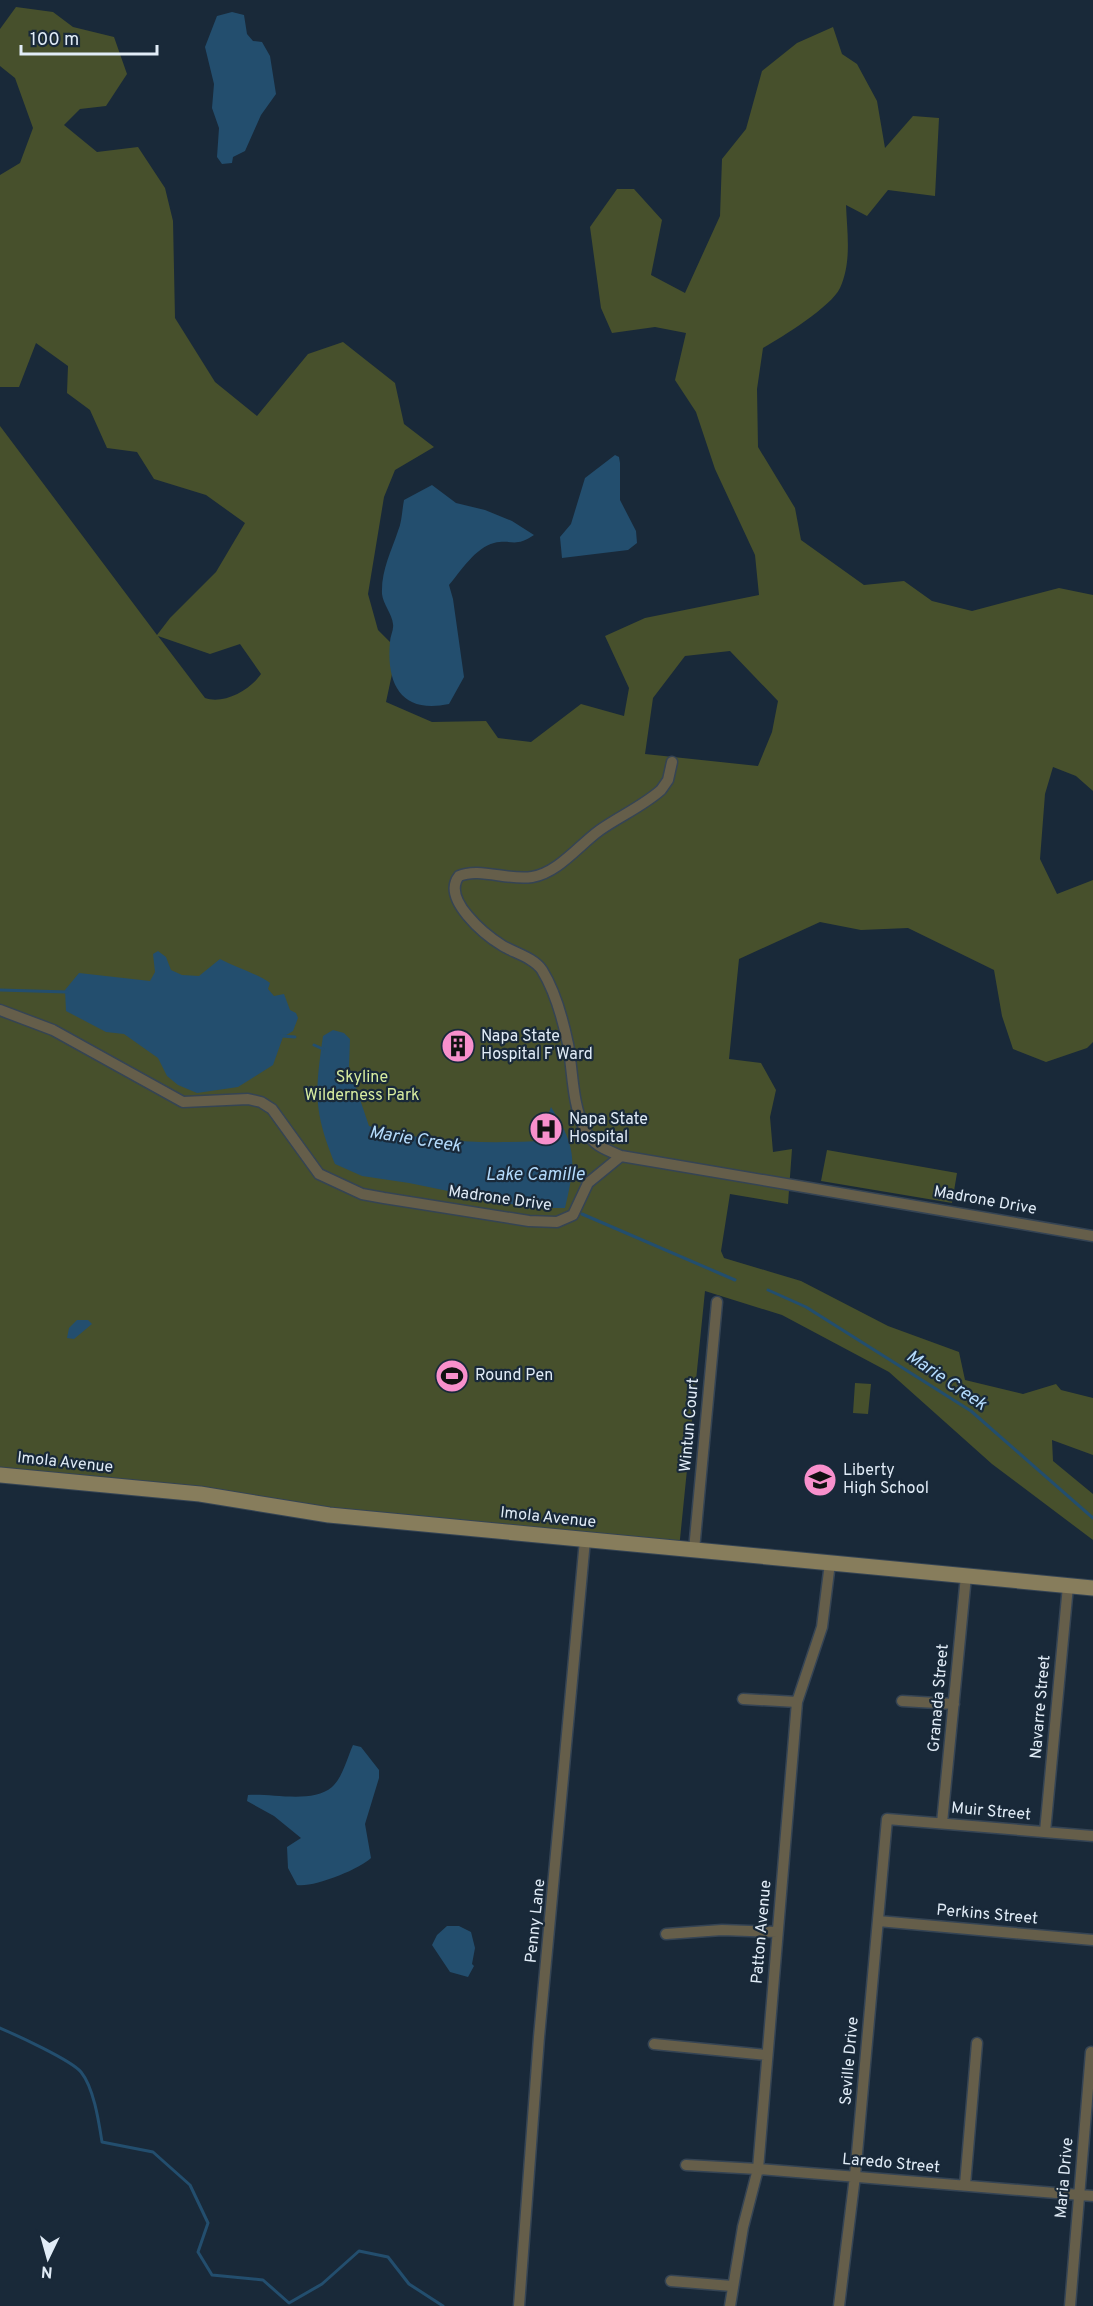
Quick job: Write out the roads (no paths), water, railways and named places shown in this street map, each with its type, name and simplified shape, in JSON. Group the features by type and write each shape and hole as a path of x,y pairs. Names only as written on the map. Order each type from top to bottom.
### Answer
{"street":[{"path":"621,1156 598,1146 585,1130 578,1106 568,1044 553,994 542,970 526,957 501,945 480,927 454,897 454,885 459,876 468,873 514,878 546,872 597,832 661,790 668,780 672,762"},
{"name":"Madrone Drive","path":"0,1010 53,1030 183,1102 248,1099 261,1102 272,1109 319,1174 362,1194 528,1221 557,1222 573,1215 588,1183 621,1156 1093,1236"},
{"name":"Wintun Court","path":"694,1550 717,1302"},
{"name":"Imola Avenue","path":"0,1475 200,1494 329,1515 1093,1588"},
{"name":"Penny Lane","path":"519,2306 539,2037 585,1540"},
{"name":"Patton Avenue","path":"730,2306 732,2286 758,2169 797,1702 822,1627 830,1563"},
{"name":"Granada Street","path":"942,1823 966,1576"},
{"name":"Navarre Street","path":"1046,1832 1068,1586"},
{"path":"743,1698 797,1702"},
{"path":"902,1701 954,1704"},
{"name":"Muir Street","path":"887,1819 1093,1836"},
{"name":"Seville Drive","path":"838,2306 855,2176 887,1819"},
{"name":"Perkins Street","path":"878,1921 1093,1940"},
{"path":"666,1934 722,1930 777,1932"},
{"path":"965,2185 977,2043"},
{"path":"654,2044 766,2055"},
{"name":"Maria Drive","path":"1070,2306 1091,2052"},
{"name":"Laredo Street","path":"686,2165 855,2176 1093,2196"},
{"path":"671,2282 732,2286"}],"water":[{"path":"232,12 244,15 247,34 253,41 262,42 270,56 276,94 261,115 245,151 233,157 232,163 222,164 217,157 219,128 212,108 214,84 205,47 217,16"},
{"path":"615,455 619,457 620,463 620,500 636,531 637,543 628,550 562,558 560,537 571,524 585,478"},
{"path":"432,485 456,503 485,510 512,521 534,535 518,542 487,545 469,561 449,585 464,677 449,704 433,706 419,705 409,700 400,693 395,683 389,657 393,624 382,594 385,569 401,520 404,500"},
{"path":"158,951 166,957 171,970 182,975 199,976 220,959 270,983 268,989 274,996 284,994 290,1010 296,1013 298,1018 293,1031 283,1037 273,1065 238,1087 197,1093 178,1085 167,1076 158,1058 124,1034 106,1032 66,1011 65,990 79,973 150,981 155,972 153,954"},
{"name":"Lake Camille","path":"333,1030 344,1033 350,1039 349,1067 369,1126 410,1136 453,1141 538,1141 551,1107 566,1133 572,1155 571,1178 565,1208 530,1208 409,1183 362,1176 335,1164 319,1115 317,1087 323,1036"},
{"path":"77,1320 88,1320 92,1324 74,1339 67,1338 69,1328"},
{"path":"353,1745 361,1747 379,1770 379,1778 365,1824 371,1858 336,1877 314,1884 297,1885 288,1868 287,1847 301,1838 274,1816 247,1801 248,1795 292,1797 324,1792 332,1787 339,1778"},
{"path":"447,1926 459,1926 471,1932 475,1948 472,1964 474,1966 468,1977 450,1972 432,1945 437,1935"}],"waterway":[{"name":"Marie Creek","path":"0,990 67,992"},
{"name":"Marie Creek","path":"282,1036 295,1037"},
{"name":"Marie Creek","path":"314,1045 323,1049"},
{"name":"Marie Creek","path":"582,1214 735,1280"},
{"name":"Marie Creek","path":"768,1290 806,1307 971,1411 1093,1518"},
{"path":"0,2028 55,2055 81,2072 93,2096 102,2142 153,2152 190,2185 208,2223 198,2252 212,2275 263,2280 289,2303 322,2284 359,2251 388,2257 409,2284 443,2306"}],"place":[{"name":"Napa State Hospital F Ward","path":"458,1046"},
{"name":"Napa State Hospital","path":"546,1129"},
{"name":"Round Pen","path":"452,1376"},
{"name":"Liberty High School","path":"820,1480"}],"park label":[{"name":"Skyline Wilderness Park","path":"362,1087"}]}
